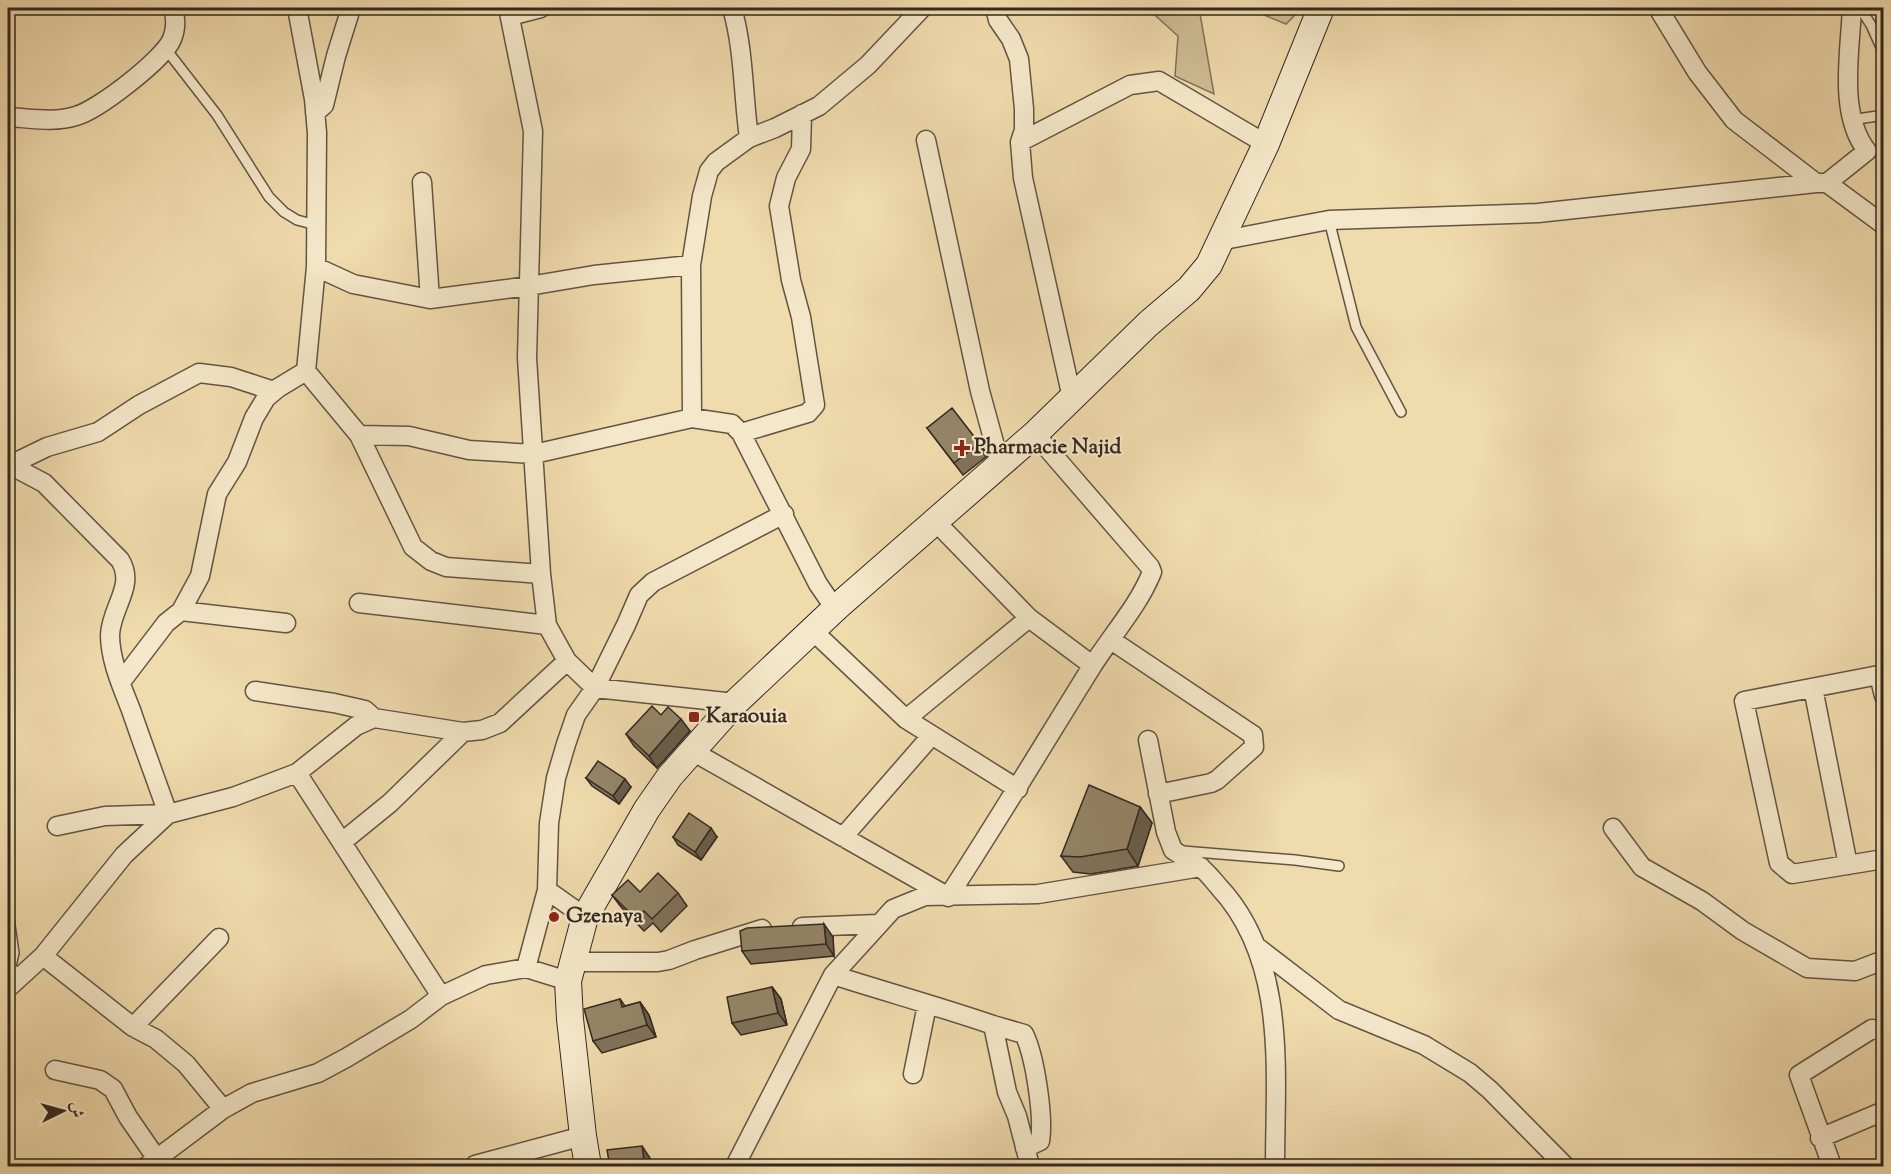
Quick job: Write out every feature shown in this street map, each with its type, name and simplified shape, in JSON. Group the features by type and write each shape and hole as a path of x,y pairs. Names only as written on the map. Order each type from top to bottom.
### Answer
{"street":[{"path":"8,117 59,120 76,117 98,106 159,57 172,40 176,19 173,8"},
{"path":"297,8 315,113 316,267 306,371 359,435 413,547 431,561 446,567 541,574"},
{"path":"315,113 324,105 351,8"},
{"path":"541,8 509,12 533,130 527,357 541,574 547,625 567,661 594,687 735,702"},
{"path":"732,8 742,62 742,89 748,138"},
{"path":"693,418 691,265 702,196 710,171 716,162 748,138 775,128 819,106 868,65 922,8"},
{"path":"995,8 998,20 1011,39 1019,59 1024,110 1024,130 1020,142 1023,178 1072,398"},
{"path":"588,1167 570,1019 570,971 585,917 647,808 670,776 735,702 813,632 837,607 1035,434 1148,324 1189,289 1209,265 1245,193 1321,8"},
{"path":"1658,8 1697,72 1734,120 1884,225"},
{"path":"1219,241 1329,220 1538,213 1821,183 1875,153 1858,141 1848,106 1852,8"},
{"path":"1020,142 1130,85 1159,81 1266,144"},
{"path":"741,433 808,413 815,405 801,317 791,280 779,206 786,178 801,149 802,114"},
{"path":"926,140 972,357 1000,464"},
{"path":"422,182 430,299"},
{"path":"316,267 353,284 430,299 594,275 691,265"},
{"path":"121,682 166,623 181,612 200,576 217,494 237,462 254,418 266,398 306,371"},
{"path":"9,463 47,447 98,432 139,405 199,373 231,376 274,391"},
{"path":"359,435 409,436 469,450 534,454 693,418 732,424 741,433 818,584 837,607"},
{"path":"948,897 1018,789 1092,665 1111,640 1152,572 1035,434"},
{"path":"9,463 44,483 120,560 126,570 125,584 113,618 110,635 113,654 168,814"},
{"path":"526,968 547,890 549,823 556,778 576,715 594,687 639,595 653,582 784,514"},
{"path":"935,521 1029,618 1092,665"},
{"path":"359,603 547,625"},
{"path":"181,612 286,623"},
{"path":"906,719 1029,618"},
{"path":"813,632 906,719 1018,789"},
{"path":"1111,640 1253,735 1254,747 1217,780 1158,794"},
{"path":"255,691 365,710 374,718 463,732 482,730 500,723 567,661"},
{"path":"1884,696 1881,674 1744,701 1779,863 1792,874 1884,859"},
{"path":"1813,688 1848,865"},
{"path":"57,826 105,816 168,814 234,797 297,773 356,726 374,718"},
{"path":"342,842 390,802 463,732"},
{"path":"843,837 932,735"},
{"path":"1148,740 1166,832 1173,850 1202,867 1230,898 1240,912 1257,947 1267,982 1274,1049 1275,1167"},
{"path":"692,750 948,897"},
{"path":"297,773 441,996"},
{"path":"13,983 43,956 124,855 168,814"},
{"path":"1613,828 1642,867 1702,901 1743,931 1807,968 1855,971 1884,960"},
{"path":"735,1167 833,975 893,909 925,896 1038,894 1202,867"},
{"path":"547,890 585,917"},
{"path":"55,1070 100,1080 113,1089 152,1163 223,1109 252,1093 318,1073 411,1020 441,996 486,975 526,968 570,971 658,962 753,930 878,924"},
{"path":"133,1027 219,938"},
{"path":"1257,947 1339,1010 1424,1045 1470,1074 1490,1090 1565,1167"},
{"path":"43,956 133,1027 156,1038 186,1064 223,1109"},
{"path":"833,975 1024,1034 1033,1060 1042,1130 1040,1141 1025,1148"},
{"path":"912,1074 927,1005"},
{"path":"993,1025 1007,1092 1017,1116 1030,1167"},
{"path":"1832,1167 1799,1075 1872,1029 1884,1031"},
{"path":"1820,1138 1884,1110"},
{"path":"475,1165 583,1136"}],"lane":[{"path":"1860,8 1871,25 1884,54"},
{"path":"165,48 217,115 269,197 284,212 297,220 316,225"},
{"path":"1851,120 1884,115"},
{"path":"1329,220 1356,327 1401,412"},
{"path":"1173,850 1339,866"},
{"path":"8,911 14,952 11,966 13,983"}],"shaded area":[{"path":"1147,8 1199,8 1214,94 1175,76 1178,36"},
{"path":"1247,8 1302,8 1286,24"}],"building":[{"name":"Pharmacie Najid","path":"952,408 978,444 954,463 927,428"},
{"path":"652,706 661,715 668,707 681,719 649,756 626,734"},
{"path":"598,761 625,779 613,796 586,778"},
{"path":"1089,785 1140,807 1127,849 1080,857 1061,856"},
{"path":"689,813 711,828 695,852 673,837"},
{"path":"658,873 678,893 652,919 644,911 636,919 612,895 628,880 640,892"},
{"path":"824,924 826,944 742,951 740,931 747,928"},
{"path":"772,987 778,1013 732,1023 727,997"},
{"path":"620,999 622,1007 640,1002 647,1025 593,1041 584,1009"},
{"path":"642,1146 645,1167 610,1167 607,1150"}],"place":[{"name":"Pharmacie Najid","path":"962,448"},
{"name":"Karaouia","path":"694,717"},
{"name":"Gzenaya","path":"554,917"}]}
